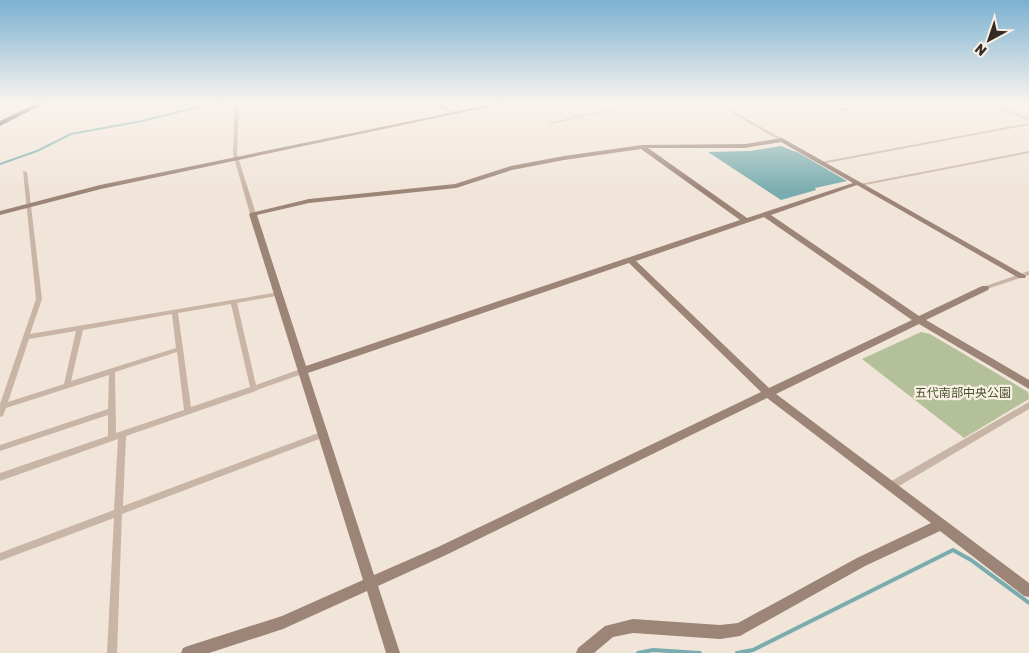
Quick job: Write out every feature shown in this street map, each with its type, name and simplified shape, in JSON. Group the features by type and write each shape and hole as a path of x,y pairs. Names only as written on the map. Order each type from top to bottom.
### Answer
{"street":[{"path":"236,131 236,159 393,653"},
{"path":"0,213 100,187 366,131"},
{"path":"767,131 859,184 1026,274 1029,280"},
{"path":"821,163 989,131"},
{"path":"253,214 309,201 456,186 531,163 642,147 745,146 782,140"},
{"path":"642,147 746,221"},
{"path":"0,477 630,260 859,184 1029,152"},
{"path":"1,410 39,299 25,172"},
{"path":"766,214 919,320 1029,385"},
{"path":"630,260 768,393 1029,591"},
{"path":"188,653 284,622 442,552 985,288 1026,274"},
{"path":"26,337 279,294"},
{"path":"234,302 254,389"},
{"path":"175,312 188,412"},
{"path":"67,386 80,328"},
{"path":"1,410 180,349"},
{"path":"112,371 112,438"},
{"path":"891,486 1029,405"},
{"path":"0,448 112,411"},
{"path":"112,653 122,434"},
{"path":"0,557 324,434"},
{"path":"583,653 610,630 634,626 720,632 740,630 861,562 940,525"}],"green space":[{"name":"五代南部中央公園","path":"921,332 930,334 1028,392 1029,399 964,438 862,359"}],"water":[{"path":"781,146 799,153 847,181 815,188 816,190 781,200 708,152 750,151"}],"waterway":[{"path":"0,164 37,151 71,134 85,131"},
{"path":"737,653 753,650 953,550 971,560 1029,603"},
{"path":"638,653 653,650 700,653"}]}
